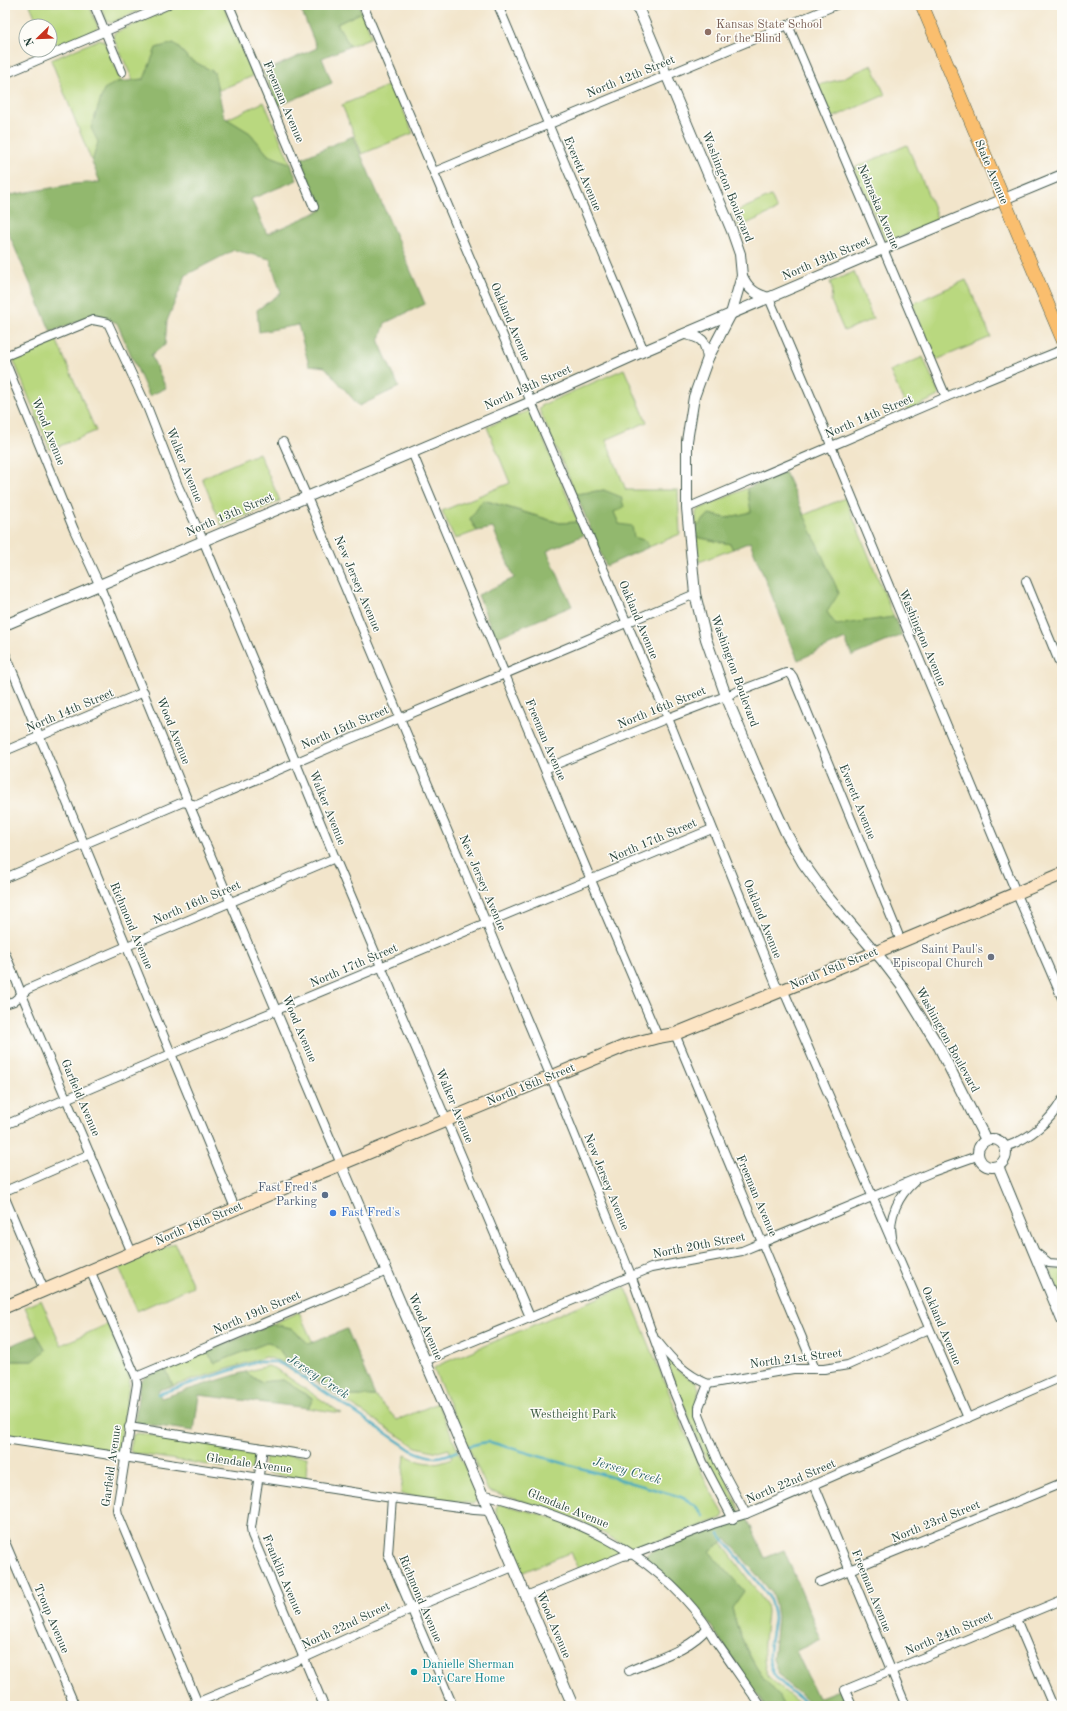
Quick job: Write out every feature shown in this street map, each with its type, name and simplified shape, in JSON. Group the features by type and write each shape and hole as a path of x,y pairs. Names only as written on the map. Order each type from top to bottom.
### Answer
{"main road":[{"name":"State Avenue","path":"922,5 1062,338"},
{"name":"North 18th Street","path":"5,1307 235,1208 625,1046 658,1036 675,1034 1062,874"}],"street":[{"path":"94,5 122,72"},
{"path":"5,74 167,5"},
{"name":"Freeman Avenue","path":"229,5 314,207"},
{"name":"Oakland Avenue","path":"363,5 531,402 668,718 776,985 786,996 968,1418"},
{"name":"Everett Avenue","path":"498,5 644,351"},
{"name":"Washington Boulevard","path":"637,5 732,231 740,254 742,276 731,314 708,358 694,397 687,440 687,508 695,594 706,639 726,696 786,833 803,863 826,895 874,953 882,960 901,985 939,1046 986,1140"},
{"name":"North 12th Street","path":"434,172 666,74 674,73 836,5"},
{"name":"Nebraska Avenue","path":"788,26 946,397"},
{"name":"North 13th Street","path":"5,625 531,402 644,351 883,249 1062,175"},
{"path":"742,276 752,291 769,298"},
{"name":"Washington Avenue","path":"769,298 828,437 1016,894 1062,993"},
{"name":"Walker Avenue","path":"5,356 93,320 108,323 148,408 178,486 203,540 381,968 530,1317"},
{"path":"684,334 697,336 703,341 706,346 708,358"},
{"name":"North 14th Street","path":"687,508 946,397 1062,350"},
{"name":"Wood Avenue","path":"5,361 74,530 99,584 189,804 341,1164 573,1706"},
{"name":"New Jersey Avenue","path":"282,442 307,496 550,1077 631,1275 653,1336 703,1462 733,1519"},
{"name":"Freeman Avenue","path":"412,452 658,1036"},
{"path":"1026,581 1062,669"},
{"name":"North 15th Street","path":"5,878 183,802 197,805 695,594"},
{"name":"Richmond Avenue","path":"5,653 235,1208"},
{"name":"North 16th Street","path":"545,769 668,718 786,673 790,673"},
{"name":"Everett Avenue","path":"790,673 901,941"},
{"name":"North 14th Street","path":"5,751 144,692"},
{"name":"North 17th Street","path":"5,1125 171,1054 381,968 712,829"},
{"name":"North 16th Street","path":"5,1004 22,995 28,989 335,858"},
{"name":"Garfield Avenue","path":"5,953 132,1253"},
{"name":"Washington Avenue","path":"1059,985 1062,998"},
{"name":"Freeman Avenue","path":"675,1034 814,1369"},
{"path":"1005,1148 1022,1140 1045,1123 1056,1112 1062,1100"},
{"path":"986,1140 997,1140 1005,1148 1006,1152 1004,1160 998,1166 985,1166 977,1156 979,1146 986,1140"},
{"path":"5,1191 90,1154"},
{"name":"North 20th Street","path":"425,1361 631,1275 651,1268 742,1252 932,1172 977,1156"},
{"path":"998,1166 1062,1320"},
{"name":"Oakland Avenue","path":"893,1242 893,1214 904,1190 914,1182 932,1172"},
{"path":"5,1198 44,1290"},
{"path":"1030,1244 1037,1254 1049,1263 1062,1264"},
{"name":"Garfield Avenue","path":"90,1270 136,1377 136,1392 117,1509 118,1514 195,1705"},
{"name":"North 19th Street","path":"136,1377 387,1271"},
{"name":"North 21st Street","path":"708,1384 793,1369 814,1369 848,1365 929,1329"},
{"name":"New Jersey Avenue","path":"653,1336 677,1365 694,1378 708,1384"},
{"name":"North 22nd Street","path":"526,1596 623,1556 634,1554 713,1524 746,1514 1062,1377"},
{"path":"708,1384 699,1407 699,1415 718,1462 746,1514"},
{"name":"Glendale Avenue","path":"130,1427 307,1455"},
{"name":"Glendale Avenue","path":"5,1439 392,1498 489,1510"},
{"name":"Franklin Avenue","path":"263,1448 251,1528 252,1535 324,1706"},
{"name":"North 23rd Street","path":"820,1582 1062,1483"},
{"name":"Freeman Avenue","path":"814,1484 906,1706"},
{"name":"Glendale Avenue","path":"482,1494 517,1502 570,1521 612,1540 634,1554 661,1576 701,1617 760,1706"},
{"name":"Richmond Avenue","path":"392,1498 388,1554 453,1706"},
{"name":"Troup Avenue","path":"5,1542 75,1706"},
{"name":"North 22nd Street","path":"195,1705 304,1658 411,1609 513,1567"},
{"name":"North 24th Street","path":"852,1706 845,1690 1062,1600"},
{"path":"1016,1619 1053,1706"},
{"path":"629,1671 692,1642 707,1628"}],"green space":[{"path":"30,5 89,5 98,27 95,30 58,46 58,18 36,18"},
{"path":"100,5 152,5 111,23 107,21"},
{"path":"180,5 223,5 253,76 217,91 214,72 189,59 174,43 156,48 145,79 133,80 113,37 114,33"},
{"path":"299,5 359,5 362,12 337,24 350,46 322,58 332,83 278,106 263,72 317,48"},
{"path":"362,12 372,37 350,46 337,24"},
{"path":"100,39 104,41 121,81 117,82 92,162 51,60"},
{"path":"174,43 189,59 214,72 224,117 250,133 268,155 291,164 297,180 251,199 267,234 322,210 300,159 353,136 425,304 385,323 379,342 399,387 359,406 325,367 309,365 298,325 259,332 257,310 281,293 270,259 234,250 186,275 167,321 165,345 151,355 166,388 149,396 117,323 97,314 51,332 5,225 5,196 74,184 100,182 92,162 98,142 91,128 104,89 117,82 144,79 156,48"},
{"path":"872,65 885,95 832,118 818,85 838,80"},
{"path":"392,84 413,133 362,154 342,105"},
{"path":"264,102 291,164 268,155 250,133 227,119"},
{"path":"907,145 934,208 937,219 936,221 886,242 854,168"},
{"path":"771,196 777,210 739,227 733,213"},
{"path":"854,272 873,319 844,331 831,301 832,288 830,282"},
{"path":"966,280 991,337 936,360 912,304"},
{"path":"56,339 96,431 50,450 14,361 16,356"},
{"path":"923,357 939,394 938,396 908,411 890,371"},
{"path":"624,369 647,422 606,440 626,490 678,490 680,534 649,547 646,541 633,537 619,524 604,490 576,494 539,409 542,405"},
{"path":"528,411 532,412 578,522 560,523 484,500 470,519 477,531 455,539 442,511 510,483 487,427"},
{"path":"259,453 280,501 222,526 202,478"},
{"path":"785,472 839,593 827,612 836,625 894,617 902,635 852,656 845,639 798,660 750,542 733,549 730,544 696,537 696,528 709,514 726,518 751,512 747,488"},
{"path":"747,488 752,512 726,518 709,514 696,528 696,512 699,509"},
{"path":"604,490 621,497 624,507 614,512 619,524 632,526 634,537 646,541 649,547 606,566 576,494"},
{"path":"845,498 894,617 836,626 827,612 804,515"},
{"path":"483,500 560,523 578,522 584,535 547,551 572,606 495,638 478,595 514,578 493,528 477,531 470,519"},
{"path":"696,537 730,544 733,549 699,562"},
{"path":"175,1243 193,1286 137,1311 119,1266"},
{"path":"1062,1269 1062,1293 1060,1293 1051,1272 1052,1270"},
{"name":"Westheight Park","path":"624,1287 626,1288 707,1485 724,1514 722,1518 634,1550 582,1522 558,1512 488,1491 434,1370 434,1368 441,1364"},
{"path":"41,1300 61,1345 108,1324 130,1380 119,1449 116,1451 5,1434 5,1361 33,1361 46,1350 37,1335 25,1307"},
{"path":"299,1312 313,1343 309,1344 291,1328 272,1324"},
{"path":"272,1324 291,1328 309,1344 347,1329 375,1396 338,1396 289,1364 279,1349 269,1342 215,1363 207,1352"},
{"path":"37,1335 46,1350 33,1361 5,1361 5,1348"},
{"path":"269,1342 279,1349 289,1364 266,1357 173,1386 166,1370 207,1352 215,1363"},
{"path":"667,1357 677,1370 696,1383 699,1388 696,1408 740,1511 738,1512 734,1511 728,1503 704,1455 665,1359"},
{"path":"268,1366 276,1369 341,1413 308,1408 313,1399 283,1380 260,1382 245,1372"},
{"path":"166,1370 173,1386 158,1390 161,1398 245,1372 260,1382 283,1380 313,1399 308,1408 199,1395 194,1431 137,1423 135,1420 140,1382 145,1377"},
{"path":"338,1396 375,1396 397,1420 438,1403 477,1496 476,1501 473,1504 401,1494 405,1455 423,1462 433,1463 452,1458 449,1449 438,1452 416,1447"},
{"path":"137,1433 252,1450 255,1453 254,1466 252,1469 246,1471 132,1453 130,1450 133,1435"},
{"path":"269,1453 307,1457 306,1479 266,1473 264,1470 265,1456"},
{"path":"499,1504 540,1514 586,1531 616,1548 618,1552 615,1556 579,1571 571,1552 521,1573 496,1512 496,1507"},
{"path":"747,1518 765,1558 784,1550 821,1639 796,1651 818,1698 841,1689 849,1706 814,1706 784,1681 777,1671 773,1659 777,1617 771,1592 727,1539 709,1551 744,1591 732,1608 737,1625 751,1658 760,1673 779,1697 783,1706 765,1706 700,1610 647,1559 646,1555 651,1551"},
{"path":"721,1542 766,1604 767,1611 764,1637 764,1656 767,1673 775,1683 802,1706 783,1706 776,1693 760,1673 747,1649 732,1608 744,1591 708,1551"}],"waterway":[{"name":"Jersey Creek","path":"158,1394 257,1362 276,1362 286,1366 411,1450 423,1455 434,1457 444,1456 457,1451"},
{"name":"Jersey Creek","path":"469,1446 490,1442 681,1497 694,1504 704,1516"},
{"name":"Jersey Creek","path":"719,1534 768,1595 774,1615 769,1649 772,1671 784,1686 810,1706"}],"place":[{"name":"Kansas State School for the Blind","path":"708,32"},
{"name":"Saint Paul's Episcopal Church","path":"991,957"},
{"name":"Fast Fred's Parking","path":"325,1195"},
{"name":"Fast Fred's","path":"333,1213"},
{"name":"Danielle Sherman Day Care Home","path":"414,1672"}]}
